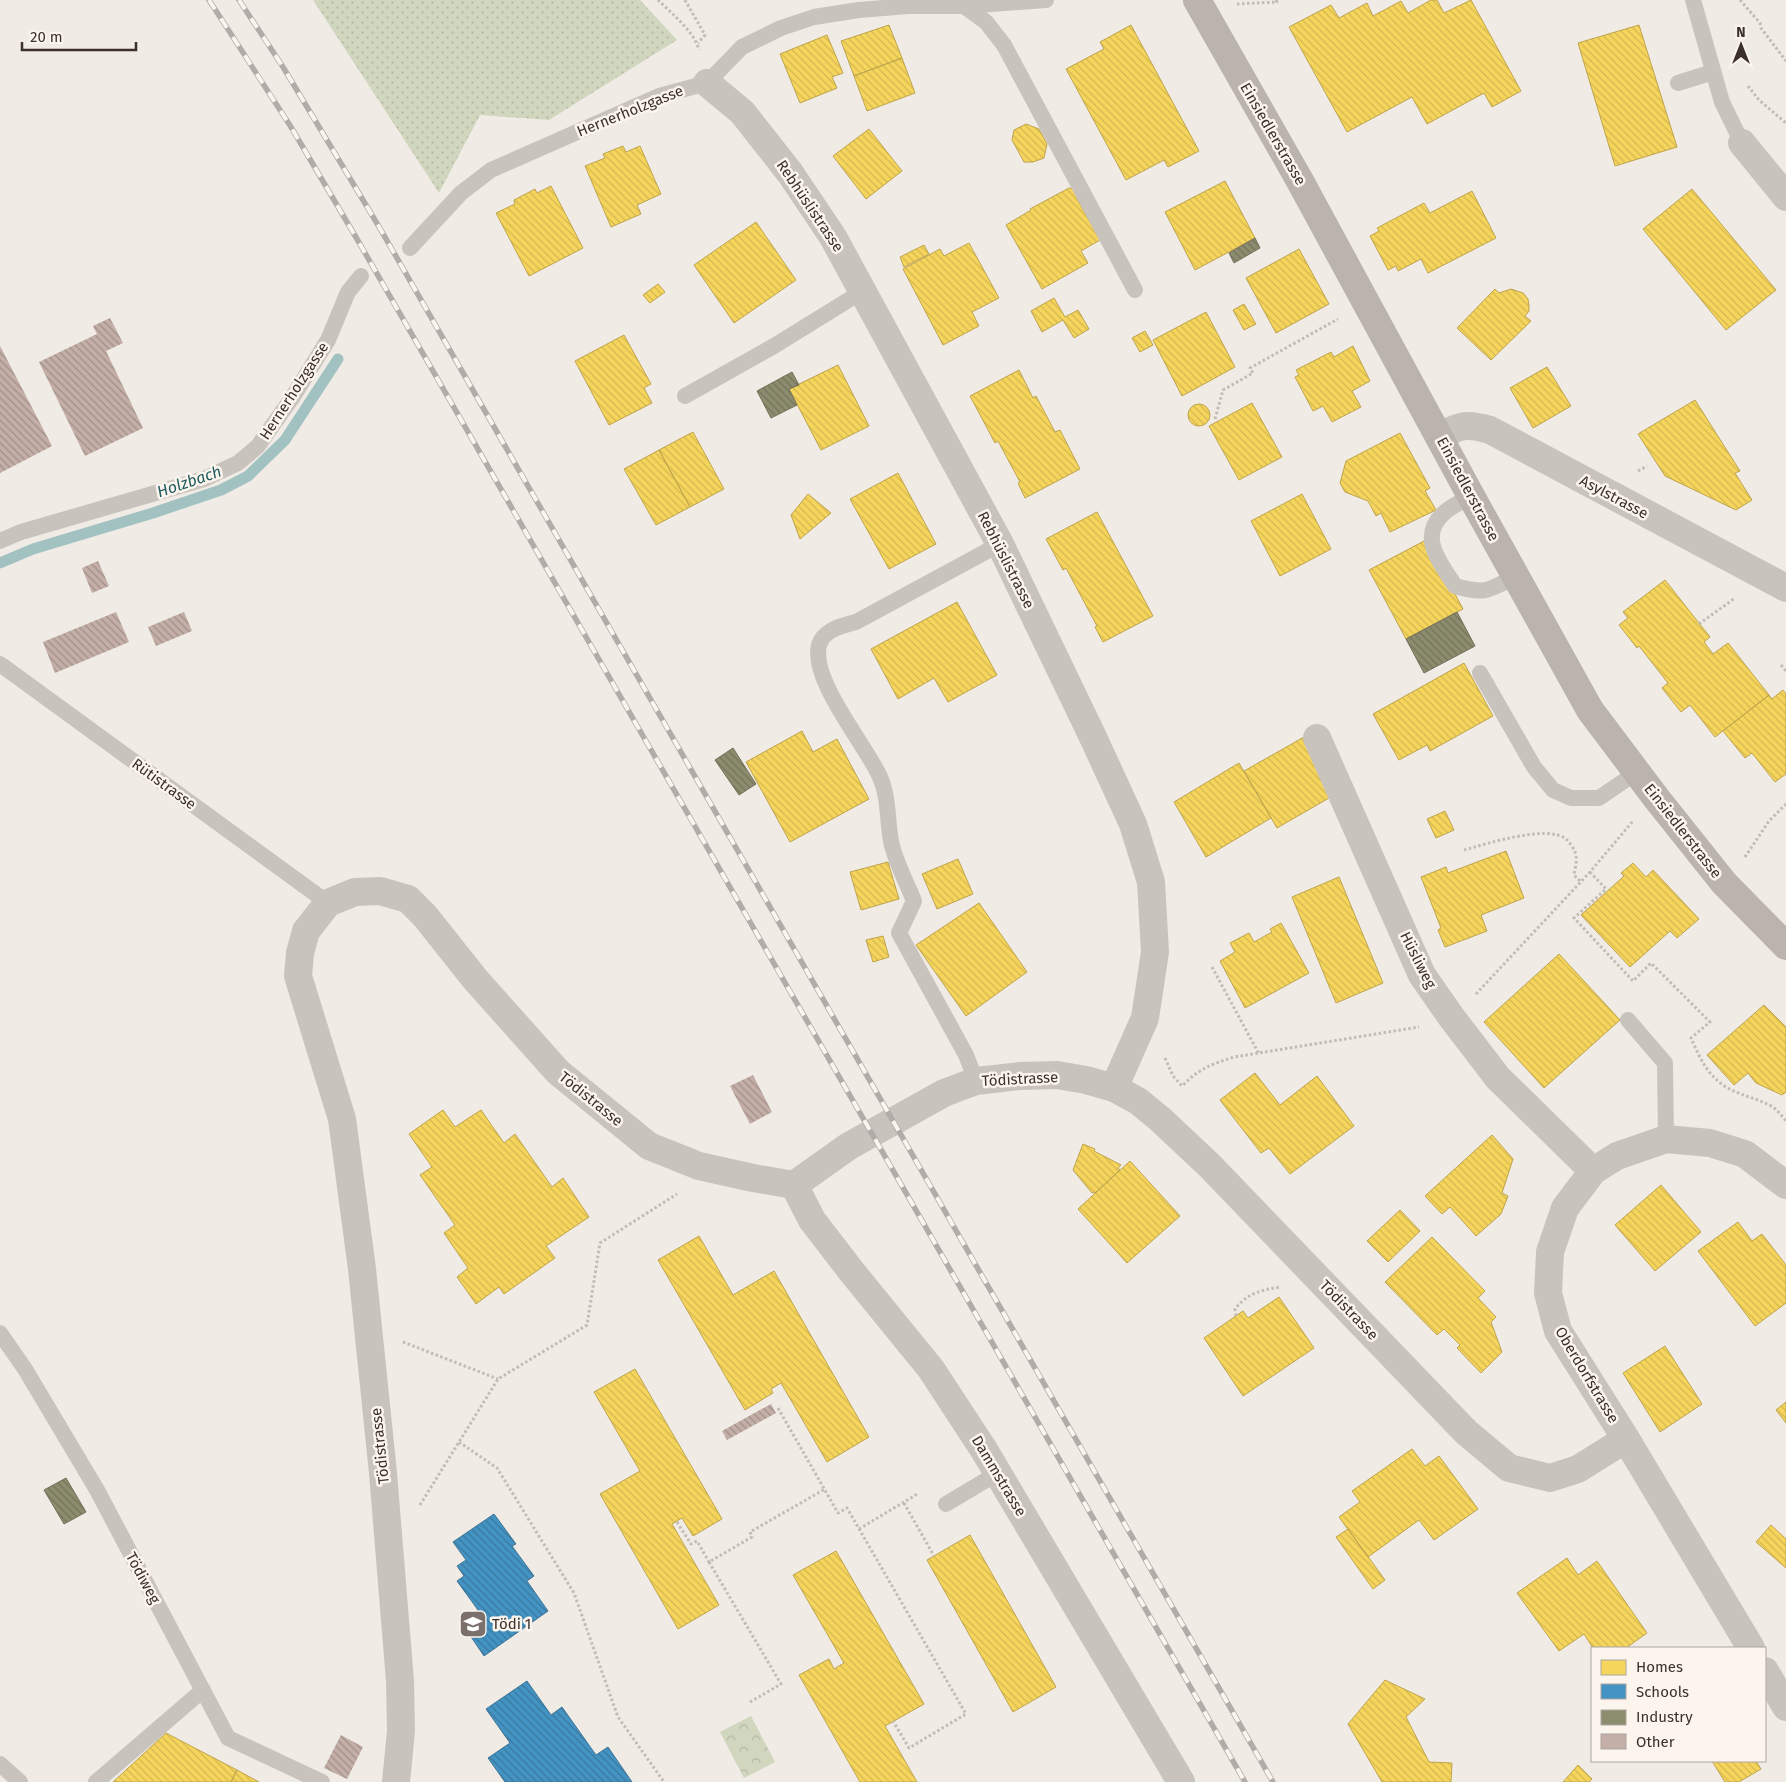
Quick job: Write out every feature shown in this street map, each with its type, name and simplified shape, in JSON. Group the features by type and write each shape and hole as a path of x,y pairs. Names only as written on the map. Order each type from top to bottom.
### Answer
{"main road":[{"name":"Einsiedlerstrasse","path":"1197,0 1300,182 1590,710 1724,883 1786,946"}],"street":[{"name":"Rebhüslistrasse","path":"707,83 742,112 790,173 833,237 1000,544 1091,732 1133,824 1151,882 1155,952 1144,1018 1114,1088"},
{"path":"1742,143 1786,197"},
{"name":"Asylstrasse","path":"1439,436 1459,426 1473,425 1490,430 1786,588"},
{"name":"Hüsliweg","path":"1317,738 1422,975 1498,1078 1592,1171"},
{"name":"Tödistrasse","path":"396,1782 401,1731 400,1681 383,1472 362,1269 342,1119 298,976 300,953 306,931 328,903 355,892 380,891 408,899 425,916 475,979 558,1072 649,1146 699,1166 794,1185 849,1146 944,1093 976,1081 1020,1076 1057,1075 1086,1080 1114,1088 1138,1101 1210,1166 1466,1432 1509,1468 1550,1478 1578,1469 1626,1439"},
{"name":"Oberdorfstrasse","path":"1750,1647 1626,1439 1558,1332 1548,1293 1550,1252 1565,1208 1592,1171 1616,1156 1666,1139 1710,1143 1745,1154 1786,1185"},
{"name":"Dammstrasse","path":"794,1185 812,1220 931,1369 998,1473 1181,1782"},
{"path":"1766,1674 1786,1707"}],"lane":[{"path":"707,83 742,47 780,28 814,17 859,10 908,6 964,6 1046,0"},
{"path":"1693,0 1722,102 1742,143"},
{"path":"964,6 986,22 1004,45 1135,290"},
{"path":"1678,83 1713,72"},
{"name":"Hernerholzgasse","path":"410,248 461,193 491,170 659,96 707,83"},
{"name":"Hernerholzgasse","path":"0,541 21,532 204,479 238,463 258,446 292,398 328,340 348,292 361,276"},
{"path":"685,396 774,346 863,291"},
{"path":"1471,496 1444,513 1437,522 1430,536 1434,549 1455,586 1468,590 1488,591 1516,576"},
{"path":"976,1081 966,1055 899,933 914,901 891,842 887,804 881,778 850,728 824,680 819,646 824,635 835,628 856,622 1000,544"},
{"name":"Rütistrasse","path":"0,664 328,903"},
{"path":"1480,673 1534,766 1553,790 1572,798 1599,798 1637,772"},
{"path":"1628,1020 1665,1062 1666,1139"},
{"name":"Tödiweg","path":"0,1333 25,1369 97,1490 228,1738 322,1782"},
{"path":"946,1504 998,1473"},
{"path":"96,1782 203,1690"},
{"path":"0,1764 20,1782"}],"path":[{"path":"658,0 698,43 707,83"},
{"path":"685,0 705,35 698,43"},
{"path":"1233,5 1276,2 1276,0"},
{"path":"1740,0 1760,23 1761,28 1786,61"},
{"path":"1215,419 1223,390 1253,373 1250,368 1337,319"},
{"path":"1699,624 1735,598 1738,591"},
{"path":"1781,665 1786,671"},
{"path":"1724,883 1748,853 1769,821 1786,804"},
{"path":"1464,850 1526,835 1544,833 1556,835 1566,839 1575,852 1577,858 1574,875 1581,882"},
{"path":"1590,872 1607,890 1574,918 1633,981 1651,963 1710,1022 1691,1038 1702,1063 1712,1075 1724,1086 1770,1105 1786,1121"},
{"path":"1212,967 1259,1054"},
{"path":"1167,1064 1173,1076 1182,1086 1194,1073 1208,1066 1234,1058"},
{"path":"419,1507 498,1379 587,1325 600,1243 680,1192"},
{"path":"1236,1316 1235,1309 1239,1303 1258,1290 1287,1286"},
{"path":"368,1328 498,1379"},
{"path":"778,1408 838,1513 846,1508 966,1714 909,1748 893,1721"},
{"path":"459,1442 497,1468 574,1593 618,1718 664,1782"},
{"path":"709,1562 752,1537 750,1532 825,1489"},
{"path":"904,1503 934,1556"},
{"path":"677,1522 690,1544 697,1540 780,1684 750,1702"}],"green space":[{"path":"313,0 640,0 677,40 549,120 480,115 439,193"},
{"path":"751,1716 775,1762 744,1778 720,1732"}],"building: Homes":[{"path":"1431,0 1437,0 1444,13 1471,0 1521,91 1492,107 1484,93 1427,124 1412,97 1347,132 1289,27 1331,5 1339,18 1367,3 1373,16 1401,1 1408,13"},
{"path":"889,25 902,58 854,76 841,41"},
{"path":"1131,25 1199,151 1168,167 1164,160 1126,180 1066,69 1104,49 1100,42"},
{"path":"1639,25 1677,147 1615,166 1578,43"},
{"path":"827,35 843,73 832,77 837,88 800,103 780,54"},
{"path":"902,58 915,93 867,111 854,76"},
{"path":"1026,124 1039,129 1047,144 1044,158 1033,162 1024,162 1012,140 1014,130"},
{"path":"869,129 902,171 866,199 833,156"},
{"path":"623,146 626,152 640,146 661,194 637,205 641,214 611,227 585,166 605,158 603,154"},
{"path":"1225,181 1255,238 1195,270 1165,212"},
{"path":"551,186 583,248 529,276 496,213 515,204 514,200 535,189 537,193"},
{"path":"1069,188 1075,189 1078,195 1077,199 1100,240 1081,251 1088,263 1042,289 1006,225 1030,209"},
{"path":"1692,189 1776,290 1726,330 1643,229"},
{"path":"1472,191 1496,238 1428,273 1421,259 1398,271 1396,266 1388,270 1370,236 1379,231 1377,228 1424,203 1430,213"},
{"path":"756,222 796,280 734,323 694,265"},
{"path":"969,243 999,298 972,312 979,326 943,345 903,269 940,249 944,256"},
{"path":"924,245 929,254 904,267 900,257"},
{"path":"1299,249 1329,304 1276,333 1246,278"},
{"path":"658,284 665,292 650,303 643,295"},
{"path":"1495,289 1499,293 1511,289 1523,293 1528,299 1529,306 1529,311 1525,316 1531,321 1491,360 1457,328"},
{"path":"1054,298 1065,317 1078,310 1089,329 1074,338 1063,320 1042,332 1031,311"},
{"path":"1244,304 1256,324 1244,330 1233,310"},
{"path":"1206,312 1235,367 1182,396 1153,340"},
{"path":"1145,331 1153,345 1140,352 1132,338"},
{"path":"624,335 651,384 644,388 652,403 609,425 575,361"},
{"path":"1353,346 1370,381 1352,391 1361,407 1332,422 1323,406 1313,411 1295,377 1299,375 1296,370 1331,352 1334,357"},
{"path":"838,365 869,426 821,450 789,389"},
{"path":"1547,367 1571,406 1533,428 1510,388"},
{"path":"1019,370 1033,398 1036,396 1055,432 1060,430 1080,469 1025,498 1018,483 1020,482 998,441 995,443 970,396"},
{"path":"1695,400 1740,471 1735,473 1752,500 1736,510 1665,476 1638,434"},
{"path":"1252,403 1282,457 1239,480 1209,426"},
{"path":"1199,404 1207,407 1210,415 1207,423 1199,426 1191,423 1188,415 1191,407"},
{"path":"693,432 724,489 690,507 659,450"},
{"path":"1400,433 1430,488 1425,491 1436,510 1390,532 1381,513 1376,516 1368,501 1345,492 1340,483 1346,461"},
{"path":"659,450 690,507 656,525 624,469"},
{"path":"898,473 936,544 889,569 850,499"},
{"path":"808,494 831,513 800,539 791,515"},
{"path":"1302,494 1331,549 1280,576 1251,521"},
{"path":"1097,512 1153,616 1103,642 1095,627 1097,626 1066,568 1063,570 1046,539"},
{"path":"1426,540 1463,609 1406,639 1369,570"},
{"path":"1665,580 1710,637 1704,642 1713,654 1728,643 1769,695 1715,737 1690,705 1681,712 1662,688 1668,683 1639,646 1637,648 1619,625 1628,618 1623,612"},
{"path":"957,602 997,675 948,702 934,678 898,699 871,649"},
{"path":"1464,663 1493,716 1430,751 1427,745 1399,760 1373,714"},
{"path":"1783,690 1786,694 1786,774 1775,782 1752,753 1745,758 1723,731 1769,695 1772,699"},
{"path":"802,731 813,752 837,739 869,799 790,842 746,762"},
{"path":"1304,737 1336,794 1277,828 1244,771"},
{"path":"1239,763 1271,818 1206,857 1174,802"},
{"path":"1445,811 1454,830 1436,838 1427,819"},
{"path":"1506,851 1524,898 1481,915 1487,931 1445,947 1438,930 1441,928 1421,877 1446,867 1448,873"},
{"path":"958,859 973,894 937,909 922,874"},
{"path":"888,862 899,899 861,910 850,872"},
{"path":"1633,863 1646,877 1653,870 1699,919 1677,938 1670,931 1630,967 1581,915 1624,876 1621,873"},
{"path":"1339,877 1383,983 1336,1003 1292,897"},
{"path":"979,903 1027,972 966,1016 916,945"},
{"path":"1281,923 1309,973 1245,1008 1220,961 1235,952 1230,943 1249,933 1254,942 1272,932 1270,929"},
{"path":"883,936 889,957 873,962 866,940"},
{"path":"1559,954 1620,1020 1544,1088 1484,1022"},
{"path":"1764,1005 1786,1027 1786,1092 1782,1095 1756,1083 1748,1073 1734,1085 1707,1055"},
{"path":"1255,1073 1280,1105 1317,1076 1354,1126 1290,1174 1269,1148 1261,1153 1220,1100"},
{"path":"443,1110 455,1127 481,1110 504,1143 515,1134 552,1187 563,1178 589,1217 546,1246 555,1258 504,1294 499,1287 476,1304 457,1277 468,1268 444,1233 455,1225 420,1175 432,1167 409,1134"},
{"path":"1492,1135 1513,1159 1502,1193 1508,1196 1501,1214 1476,1236 1450,1207 1442,1214 1425,1196"},
{"path":"1083,1144 1121,1165 1118,1168 1120,1170 1095,1193 1092,1193 1073,1170"},
{"path":"1130,1161 1180,1216 1127,1263 1078,1209"},
{"path":"1661,1185 1701,1232 1655,1271 1615,1225"},
{"path":"1400,1210 1420,1231 1388,1262 1367,1241"},
{"path":"1738,1222 1752,1241 1762,1234 1786,1265 1786,1303 1755,1326 1698,1251"},
{"path":"699,1236 733,1295 774,1271 869,1437 827,1462 781,1383 771,1389 773,1393 745,1410 658,1260"},
{"path":"1432,1237 1485,1291 1478,1298 1496,1317 1491,1322 1502,1352 1481,1373 1457,1348 1460,1345 1444,1329 1437,1335 1385,1282"},
{"path":"1279,1297 1314,1348 1243,1396 1204,1338 1243,1311 1248,1318"},
{"path":"1665,1346 1702,1404 1660,1432 1623,1373"},
{"path":"635,1369 722,1519 693,1536 682,1518 672,1524 719,1605 678,1629 600,1494 640,1471 594,1392"},
{"path":"1786,1402 1786,1423 1776,1410"},
{"path":"1412,1449 1425,1466 1439,1456 1478,1509 1434,1540 1419,1520 1368,1557 1339,1517 1360,1502 1352,1491"},
{"path":"1771,1525 1786,1539 1786,1568 1756,1542"},
{"path":"1348,1529 1385,1580 1373,1589 1336,1537"},
{"path":"970,1535 1056,1687 1013,1712 927,1560"},
{"path":"836,1551 924,1704 885,1726 917,1782 860,1782 799,1675 829,1659 834,1669 844,1663 793,1575"},
{"path":"1567,1558 1578,1575 1597,1561 1647,1633 1627,1647 1592,1647 1584,1634 1559,1651 1517,1593"},
{"path":"1385,1680 1425,1699 1406,1717 1429,1762 1452,1763 1451,1782 1382,1782 1348,1724"},
{"path":"166,1733 237,1770 231,1782 113,1782"},
{"path":"1713,1762 1757,1762 1761,1769 1739,1782 1725,1782"},
{"path":"1578,1765 1592,1779 1589,1782 1563,1782"},
{"path":"237,1770 259,1782 231,1782"}],"building: Schools":[{"path":"494,1514 516,1544 512,1546 534,1576 527,1581 548,1611 484,1656 461,1622 478,1610 457,1581 464,1576 457,1566 466,1560 453,1542"},
{"path":"527,1681 551,1715 562,1707 596,1755 608,1747 632,1782 505,1782 488,1758 510,1743 486,1709"}],"building: Industry":[{"path":"1255,238 1260,248 1234,263 1229,253"},
{"path":"792,372 799,385 789,389 797,405 771,418 757,391"},
{"path":"1457,612 1475,646 1424,673 1406,639"},
{"path":"733,748 756,784 739,795 715,760"},
{"path":"66,1478 86,1512 64,1524 44,1490"}],"building: Other":[{"path":"110,318 123,343 106,351 143,428 85,456 39,362 97,334 93,326"},
{"path":"0,346 52,446 0,473"},
{"path":"98,561 109,586 92,593 82,568"},
{"path":"116,612 129,642 55,673 43,642"},
{"path":"184,612 192,631 156,646 148,627"},
{"path":"753,1075 772,1112 750,1124 730,1086"},
{"path":"771,1404 776,1413 727,1440 722,1431"},
{"path":"341,1735 363,1747 347,1779 324,1768"}],"waterway":[{"name":"Holzbach","path":"0,563 33,549 153,513 221,490 248,476 285,440 338,359"}],"railway":[{"path":"209,0 291,127 357,239 1245,1782"},
{"path":"239,0 283,67 378,225 1273,1782"}],"place":[{"name":"Tödi 1","path":"473,1624"}]}
